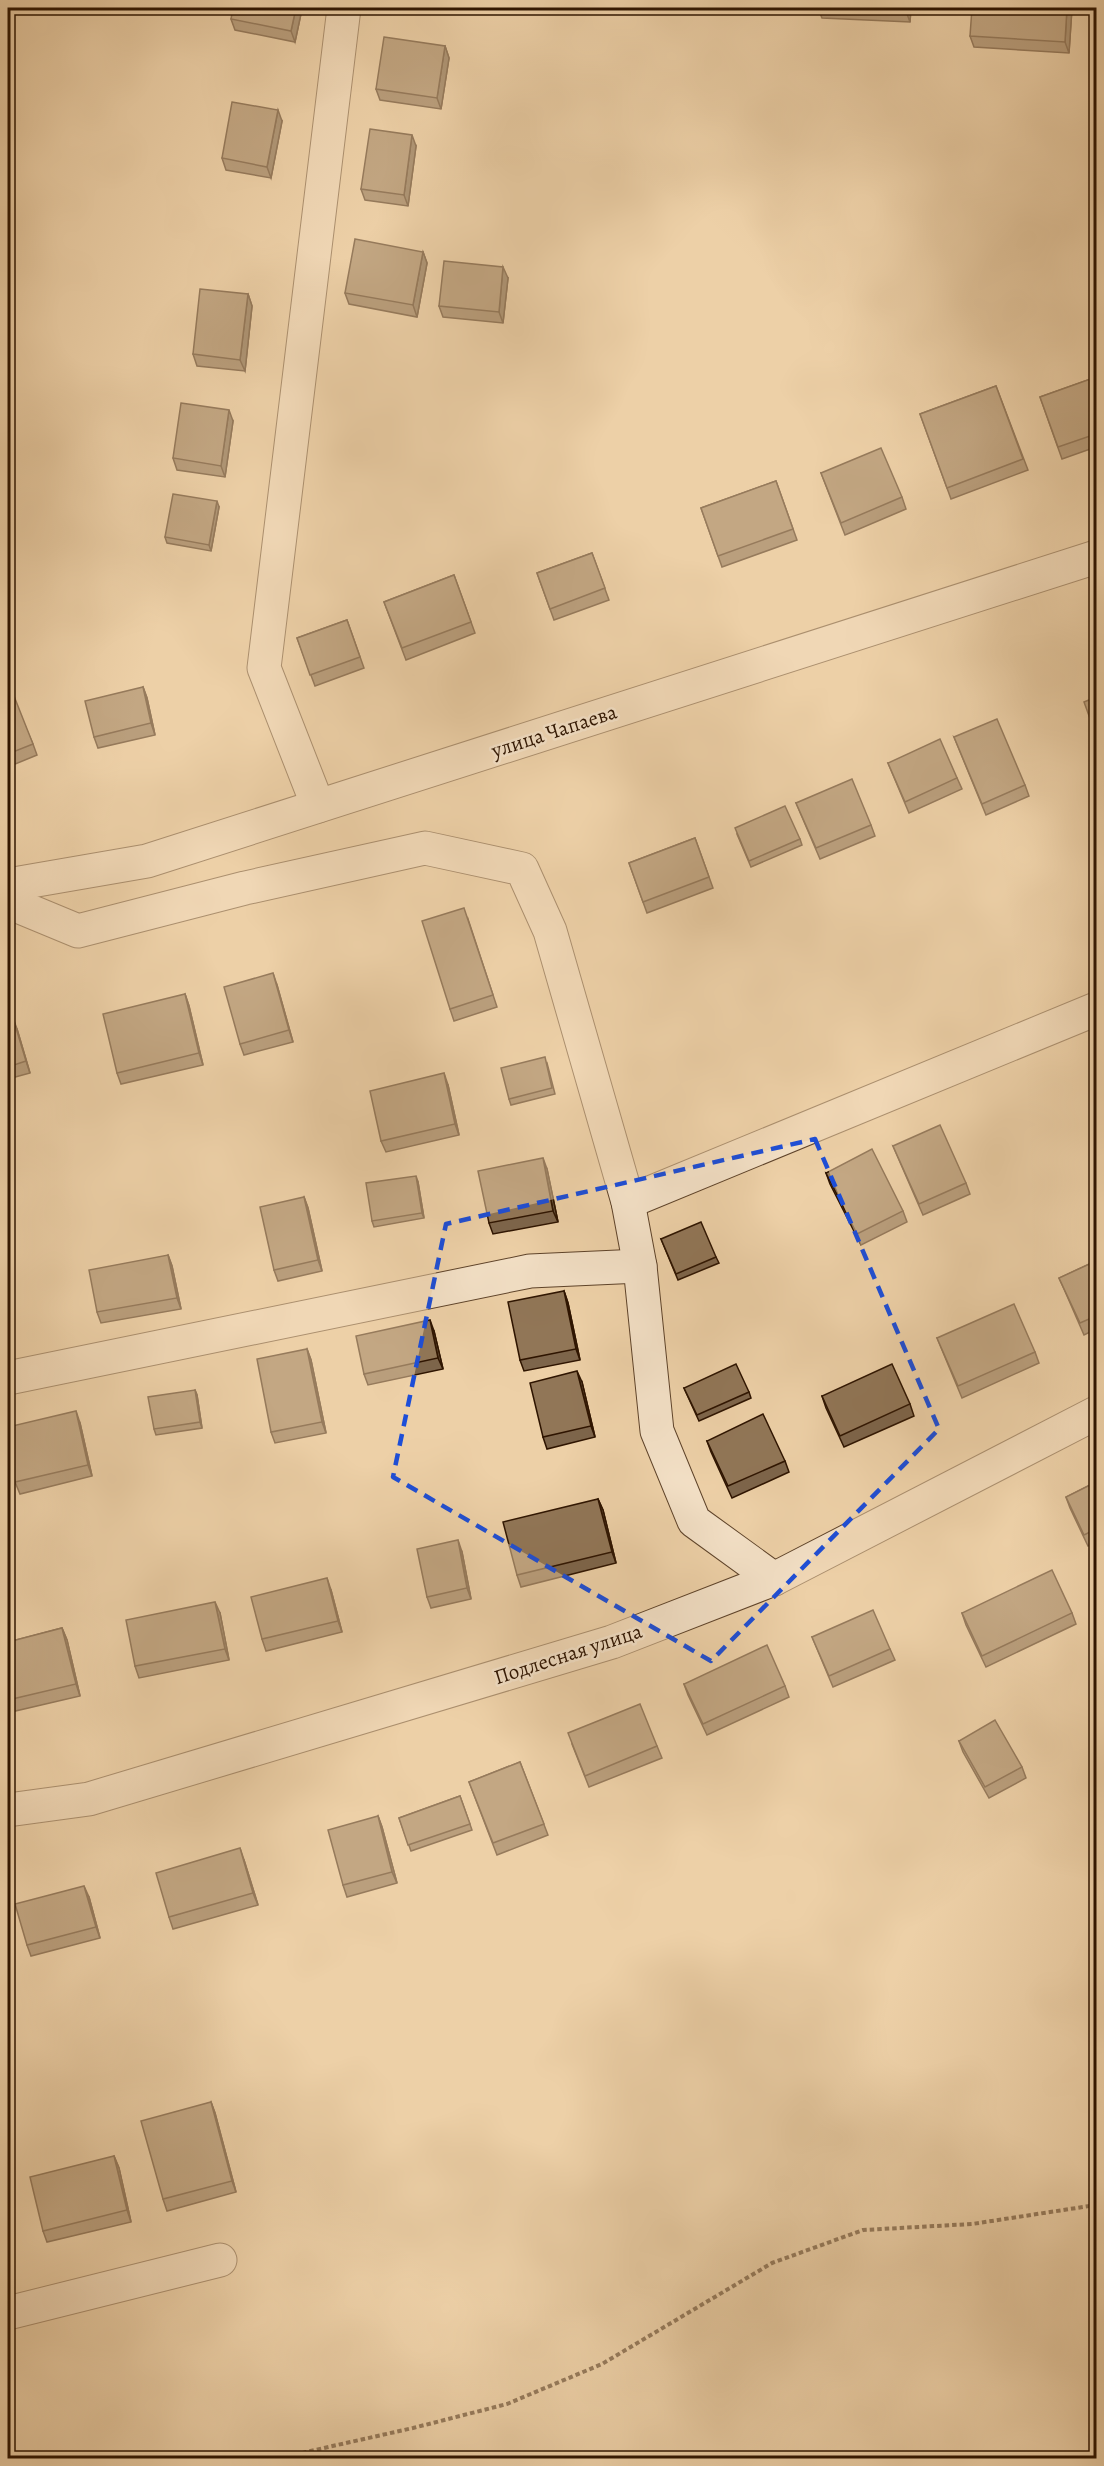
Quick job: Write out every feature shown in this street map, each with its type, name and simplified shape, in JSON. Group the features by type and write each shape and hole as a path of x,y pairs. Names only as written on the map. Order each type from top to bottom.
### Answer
{"street":[{"path":"318,806 264,668 344,8"},
{"name":"улица Чапаева","path":"8,885 147,861 1096,557"},
{"path":"8,902 78,931 245,888 425,848 522,869 550,931 628,1202 640,1266 657,1431 694,1521 774,1579"},
{"path":"628,1202 1096,1009"},
{"path":"8,1378 530,1271 640,1266"},
{"name":"Подлесная улица","path":"8,1810 89,1799 589,1649 774,1579 1096,1413"},
{"path":"8,2313 220,2260"}],"path":[{"path":"288,2458 507,2404 602,2364 772,2263 863,2230 972,2224 1096,2205"}],"highlighted area":[{"path":"815,1139 939,1429 711,1661 393,1477 446,1224"}],"building":[{"path":"233,8 296,8 291,31 231,19"},
{"path":"840,8 906,8 906,11"},
{"path":"972,8 1067,8 1065,42 970,36"},
{"path":"384,37 445,46 437,98 376,89"},
{"path":"232,102 278,110 267,167 222,158"},
{"path":"370,129 412,135 404,195 361,189"},
{"path":"355,239 423,252 413,305 345,293"},
{"path":"444,261 503,267 499,312 439,306"},
{"path":"200,289 248,294 240,360 193,354"},
{"path":"1096,377 1096,434 1058,447 1040,397"},
{"path":"996,386 1023,459 947,488 920,414"},
{"path":"181,403 229,410 221,466 173,458"},
{"path":"881,448 902,497 841,523 821,473"},
{"path":"776,481 793,529 718,556 701,508"},
{"path":"173,494 217,501 209,545 165,537"},
{"path":"592,553 605,588 550,609 537,573"},
{"path":"454,575 471,622 402,648 384,602"},
{"path":"347,620 360,657 310,675 297,638"},
{"path":"10,686 33,744 8,754 8,687"},
{"path":"143,687 151,723 94,737 85,701"},
{"path":"1096,697 1096,735 1084,702"},
{"path":"997,719 1025,785 982,804 954,737"},
{"path":"940,739 957,778 905,802 888,763"},
{"path":"852,779 871,825 816,848 796,803"},
{"path":"785,806 800,839 749,861 735,828"},
{"path":"695,838 709,877 643,902 629,863"},
{"path":"464,908 493,995 450,1009 422,921"},
{"path":"273,973 289,1030 240,1044 224,987"},
{"path":"185,994 199,1053 117,1073 103,1014"},
{"path":"13,1018 26,1061 8,1067 8,1019"},
{"path":"545,1057 552,1088 509,1099 501,1068"},
{"path":"444,1073 455,1124 381,1141 370,1091"},
{"path":"940,1125 966,1183 919,1204 893,1146"},
{"path":"872,1149 903,1211 857,1234 826,1173"},
{"path":"543,1158 553,1211 489,1223 478,1171"},
{"path":"416,1176 422,1213 372,1221 366,1183"},
{"path":"304,1197 318,1260 274,1270 260,1207"},
{"path":"701,1222 716,1257 676,1274 661,1239"},
{"path":"168,1255 177,1298 97,1312 89,1270"},
{"path":"1096,1261 1096,1316 1080,1323 1059,1278"},
{"path":"564,1291 576,1349 520,1360 508,1302"},
{"path":"1014,1304 1035,1352 958,1386 937,1338"},
{"path":"430,1320 438,1358 364,1374 356,1336"},
{"path":"307,1349 322,1422 271,1432 257,1359"},
{"path":"736,1364 749,1392 697,1415 684,1388"},
{"path":"892,1364 910,1404 840,1436 822,1396"},
{"path":"577,1371 591,1426 543,1437 530,1383"},
{"path":"195,1390 200,1422 154,1429 148,1397"},
{"path":"76,1411 88,1465 15,1482 8,1449 8,1427"},
{"path":"763,1414 785,1461 728,1486 707,1441"},
{"path":"1096,1482 1096,1529 1084,1535 1066,1497"},
{"path":"598,1499 612,1552 517,1575 503,1522"},
{"path":"458,1540 467,1588 427,1597 417,1549"},
{"path":"1052,1570 1072,1613 982,1656 962,1613"},
{"path":"327,1578 338,1621 262,1639 251,1597"},
{"path":"215,1602 225,1649 135,1666 126,1620"},
{"path":"873,1610 890,1649 829,1676 812,1637"},
{"path":"62,1628 76,1684 8,1700 8,1642"},
{"path":"767,1645 785,1686 703,1724 684,1684"},
{"path":"640,1704 657,1746 585,1776 568,1733"},
{"path":"995,1720 1022,1767 985,1787 959,1741"},
{"path":"520,1762 544,1824 493,1843 469,1782"},
{"path":"460,1796 470,1824 408,1845 399,1818"},
{"path":"378,1816 392,1872 343,1885 328,1830"},
{"path":"240,1848 253,1893 169,1917 156,1873"},
{"path":"84,1886 96,1927 27,1945 15,1904"},
{"path":"211,2102 232,2181 163,2199 141,2121"},
{"path":"114,2156 127,2210 43,2231 30,2177"}]}
